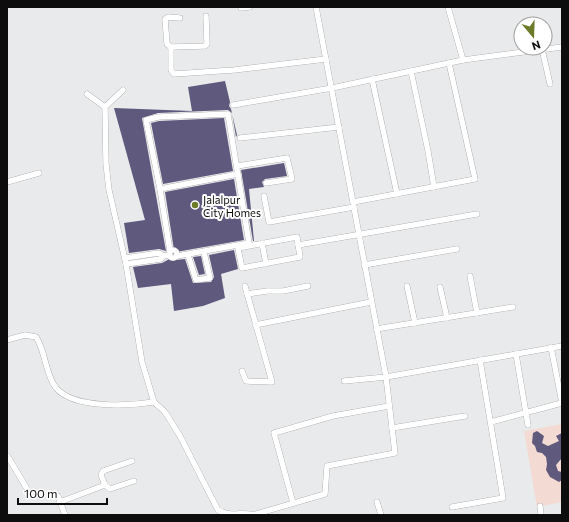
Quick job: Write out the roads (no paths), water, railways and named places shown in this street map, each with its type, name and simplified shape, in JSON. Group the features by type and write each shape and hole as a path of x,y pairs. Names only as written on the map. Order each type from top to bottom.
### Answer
{"street":[{"path":"241,8 250,7"},
{"path":"123,90 105,107 106,164 109,190 125,258 142,362 154,402 165,412 180,436 218,513 228,515 253,515 325,494 328,466 395,453 386,377 316,7"},
{"path":"448,7 462,60"},
{"path":"171,47 205,46 207,44 206,16"},
{"path":"180,18 168,17 165,19 167,44 171,47 171,70 174,74 178,75 326,59"},
{"path":"233,105 332,88 462,60 513,53"},
{"path":"544,56 550,84"},
{"path":"264,196 269,222 475,179 450,63"},
{"path":"411,71 434,187"},
{"path":"372,79 398,194"},
{"path":"86,94 105,107"},
{"path":"126,264 161,259 176,251 177,256 188,255 249,243 228,114 158,117 146,120 160,189 168,254"},
{"path":"240,138 339,127"},
{"path":"237,166 287,158 292,179 266,183"},
{"path":"7,182 39,173"},
{"path":"160,189 238,174"},
{"path":"298,245 477,214"},
{"path":"297,237 300,257 242,268 238,248 262,244 297,237"},
{"path":"262,244 266,264"},
{"path":"364,265 457,249"},
{"path":"188,255 196,280 210,278 204,252"},
{"path":"125,258 159,253 168,254"},
{"path":"470,276 477,313"},
{"path":"242,371 246,381 272,382 255,326 245,286"},
{"path":"247,294 267,291 283,291 308,286"},
{"path":"407,286 415,323"},
{"path":"440,287 447,318"},
{"path":"255,326 371,302"},
{"path":"376,330 513,307"},
{"path":"7,340 25,335 36,337 56,388 65,395 78,401 118,406 154,402"},
{"path":"344,381 386,377 562,346"},
{"path":"491,422 562,403 551,347"},
{"path":"516,354 528,425"},
{"path":"452,507 503,498 480,360"},
{"path":"293,503 274,433 332,416 389,406"},
{"path":"392,428 465,416"},
{"path":"7,457 26,487"},
{"path":"132,461 103,471 102,475 105,485 110,489 134,481"},
{"path":"60,502 105,485"},
{"path":"58,496 65,515"},
{"path":"377,502 381,515"},
{"path":"540,506 541,515"}],"place":[{"name":"Jalalpur City Homes","path":"195,205"}]}
